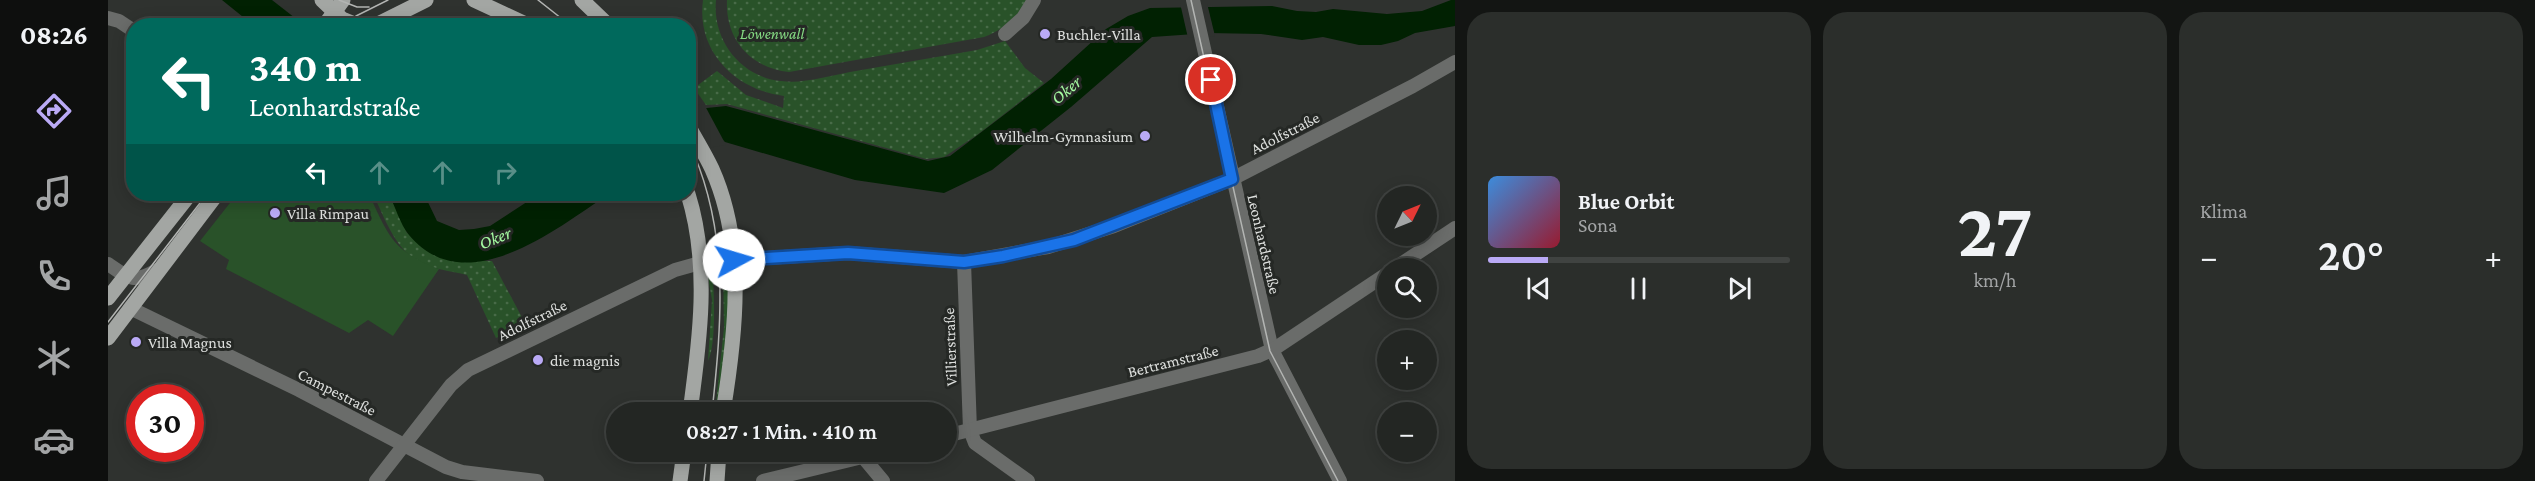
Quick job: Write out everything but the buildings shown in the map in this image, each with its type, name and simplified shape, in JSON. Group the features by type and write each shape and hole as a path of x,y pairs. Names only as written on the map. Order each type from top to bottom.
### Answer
{"main road":[{"path":"322,0 340,18"},
{"path":"330,18 343,0"},
{"path":"392,18 426,0"},
{"path":"474,0 513,18"},
{"path":"582,0 601,18"},
{"path":"696,139 713,171 731,237 734,260 735,313 731,366 725,402"},
{"path":"108,298 184,201"},
{"path":"108,338 211,201"},
{"path":"689,201 700,263 701,316 691,402"},
{"path":"680,481 683,462"},
{"path":"717,481 718,462"}],"street":[{"path":"1005,34 1023,18 1034,0"},
{"name":"Leonhardstraße","path":"1193,0 1272,350 1340,481"},
{"path":"108,18 126,26"},
{"name":"Adolfstraße","path":"734,260 848,253 964,262 1024,253 1074,240 1232,179 1455,62"},
{"path":"1410,258 1455,228"},
{"name":"Villierstraße","path":"964,262 970,430"},
{"name":"Adolfstraße","path":"376,481 451,385 468,370 675,270 700,263"},
{"path":"108,264 131,278 141,278 158,270"},
{"name":"Bertramstraße","path":"957,433 1258,356 1272,350 1377,280"},
{"name":"Campestraße","path":"130,308 405,444 446,467 462,472 531,481"},
{"path":"970,430 975,443 1028,481"},
{"path":"763,481 842,462"},
{"path":"867,462 883,481"}],"green space":[{"path":"703,0 716,0 719,29 732,54 753,72 781,81 807,81 977,50 1005,41 1025,68 1044,83 977,135 944,157 926,159 727,104 706,105 696,91 696,87 717,71 746,95 783,108 784,96 750,86 735,77 713,52 706,36"},
{"name":"Löwenwall","path":"727,0 1027,0 1009,23 984,37 789,72 763,65 743,49 735,39 730,27"},
{"path":"231,201 372,201 387,231 402,249 411,256 439,269 393,336 368,320 349,333 226,269 229,260 200,241"},
{"path":"376,201 392,201 407,233 453,261 492,261 526,325 496,338 467,275 441,270 417,261 402,248 390,230"},
{"path":"729,264 730,300 720,402 716,402 724,327 723,265"},
{"path":"706,266 712,266 714,301 713,342 708,361 712,300"}],"water":[{"path":"222,0 272,0 295,18 244,18"},
{"name":"Oker","path":"1455,0 1455,26 1415,33 1398,41 1381,45 1359,45 1323,37 1302,40 1261,34 1209,33 1152,37 1071,107 992,170 944,193 855,180 725,142 696,117 696,109 726,106 928,161 950,156 1051,79 1106,29 1128,16 1150,8 1272,6 1297,11 1316,12 1333,9 1387,14 1422,11"},
{"name":"Oker","path":"392,201 427,201 437,221 459,230 490,226 528,201 598,201 538,240 511,253 484,261 457,262 432,254 409,235"}],"pier":[{"path":"1180,3 1207,3 1215,36 1188,38"},
{"path":"704,104 726,145 696,150 696,106"}],"tram line":[{"path":"339,0 357,7 369,7"},
{"path":"354,18 388,0"},
{"path":"538,0 561,18"},
{"path":"1191,0 1270,351 1338,481"},
{"path":"696,160 711,207 720,275 720,309 713,402"},
{"path":"108,322 202,201"},
{"path":"704,481 706,462"}],"place":[{"name":"Buchler-Villa","path":"1045,34"},
{"name":"Wilhelm-Gymnasium","path":"1145,136"},
{"name":"Villa Rimpau","path":"275,213"},
{"name":"Villa Magnus","path":"136,342"},
{"name":"die magnis","path":"538,360"}],"route":[{"path":"734,260 751,257 848,253 964,262 1046,248 1114,226 1232,179 1211,80"}]}
